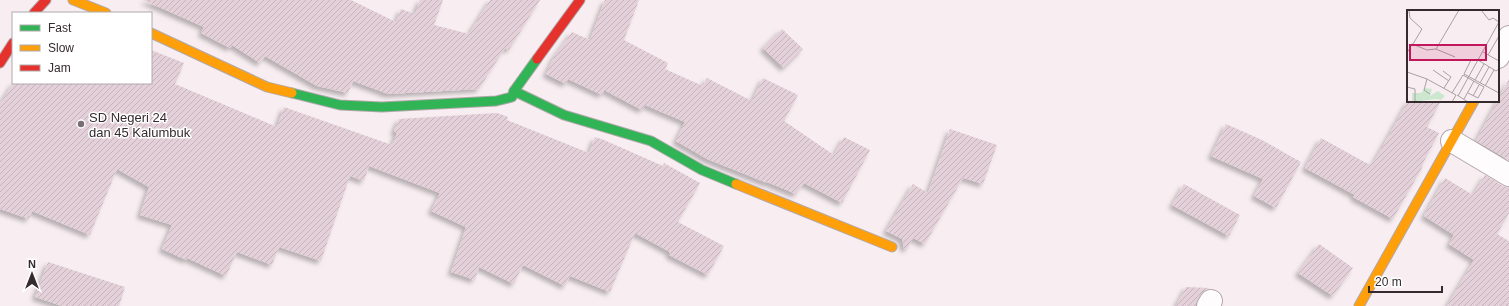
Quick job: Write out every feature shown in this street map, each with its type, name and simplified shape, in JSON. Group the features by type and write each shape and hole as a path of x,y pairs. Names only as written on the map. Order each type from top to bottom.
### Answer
{"street":[{"path":"35,12 46,0"},
{"path":"73,0 103,12"},
{"path":"152,33 267,87 340,105 382,107 496,101 512,97 514,91 580,0"},
{"path":"1499,55 1509,37"},
{"path":"0,62 12,45"},
{"path":"514,91 564,115 651,141 702,170 892,247"},
{"path":"1360,306 1473,102"},
{"path":"1452,141 1509,175"}],"building":[{"path":"143,0 351,0 396,22 401,9 415,14 420,0 443,0 434,25 469,34 490,0 540,0 509,50 505,48 479,89 388,94 353,81 348,93 317,86 265,56 260,63 232,45 230,48 201,33 204,27"},
{"path":"605,0 639,0 624,40 668,63 665,69 703,86 707,78 752,101 763,78 798,95 784,121 834,155 844,137 870,150 842,203 804,183 796,194 707,159 676,141 685,122 645,105 642,110 604,90 602,95 568,79 566,84 546,74 554,57 572,32 590,40"},
{"path":"782,29 803,49 784,68 763,48"},
{"path":"152,50 184,63 175,84 277,127 284,107 392,145 397,133 394,131 399,119 497,113 508,117 507,120 589,153 595,137 604,140 663,166 664,163 700,183 678,222 724,246 708,275 669,255 670,252 635,233 610,292 570,276 565,286 523,265 514,284 479,267 475,280 451,272 466,227 431,211 440,193 369,166 364,181 350,176 321,261 279,247 272,265 237,252 226,276 187,258 186,260 162,249 172,225 140,215 149,187 117,169 90,235 32,211 29,219 0,209 0,104 12,84 152,84"},
{"path":"1509,79 1509,160 1476,141 1497,102 1499,102 1499,98"},
{"path":"1407,102 1440,102 1427,127 1439,133 1422,165 1423,166 1393,219 1353,197 1355,195 1305,168 1321,138 1370,165 1373,161 1374,162"},
{"path":"1226,124 1262,140 1301,162 1276,208 1254,196 1263,179 1211,156"},
{"path":"950,129 997,145 983,184 963,178 925,244 913,238 907,249 904,248 902,239 886,231 913,184 928,193"},
{"path":"1485,175 1503,186 1509,187 1509,213 1497,234 1509,241 1509,306 1447,306 1474,260 1449,244 1454,235 1424,216 1445,178 1473,195"},
{"path":"1184,184 1240,215 1229,236 1172,205"},
{"path":"1319,244 1353,268 1333,296 1298,273"},
{"path":"48,262 125,287 119,306 62,306 35,297"},
{"path":"1186,287 1210,288 1201,294 1196,306 1176,306"}],"traffic: fast":[{"path":"292,93 340,105 382,107 496,101 512,97 514,91 537,59"},
{"path":"514,91 564,115 651,141 702,170 736,184"}],"traffic: slow":[{"path":"73,0 103,12"},
{"path":"152,33 267,87 292,93"},
{"path":"1359,306 1473,102"},
{"path":"736,184 892,247"}],"traffic: jam":[{"path":"35,12 46,0"},
{"path":"537,59 580,0"},
{"path":"0,63 12,45"}],"place":[{"name":"SD Negeri 24 dan 45 Kalumbuk","path":"81,124"}]}
